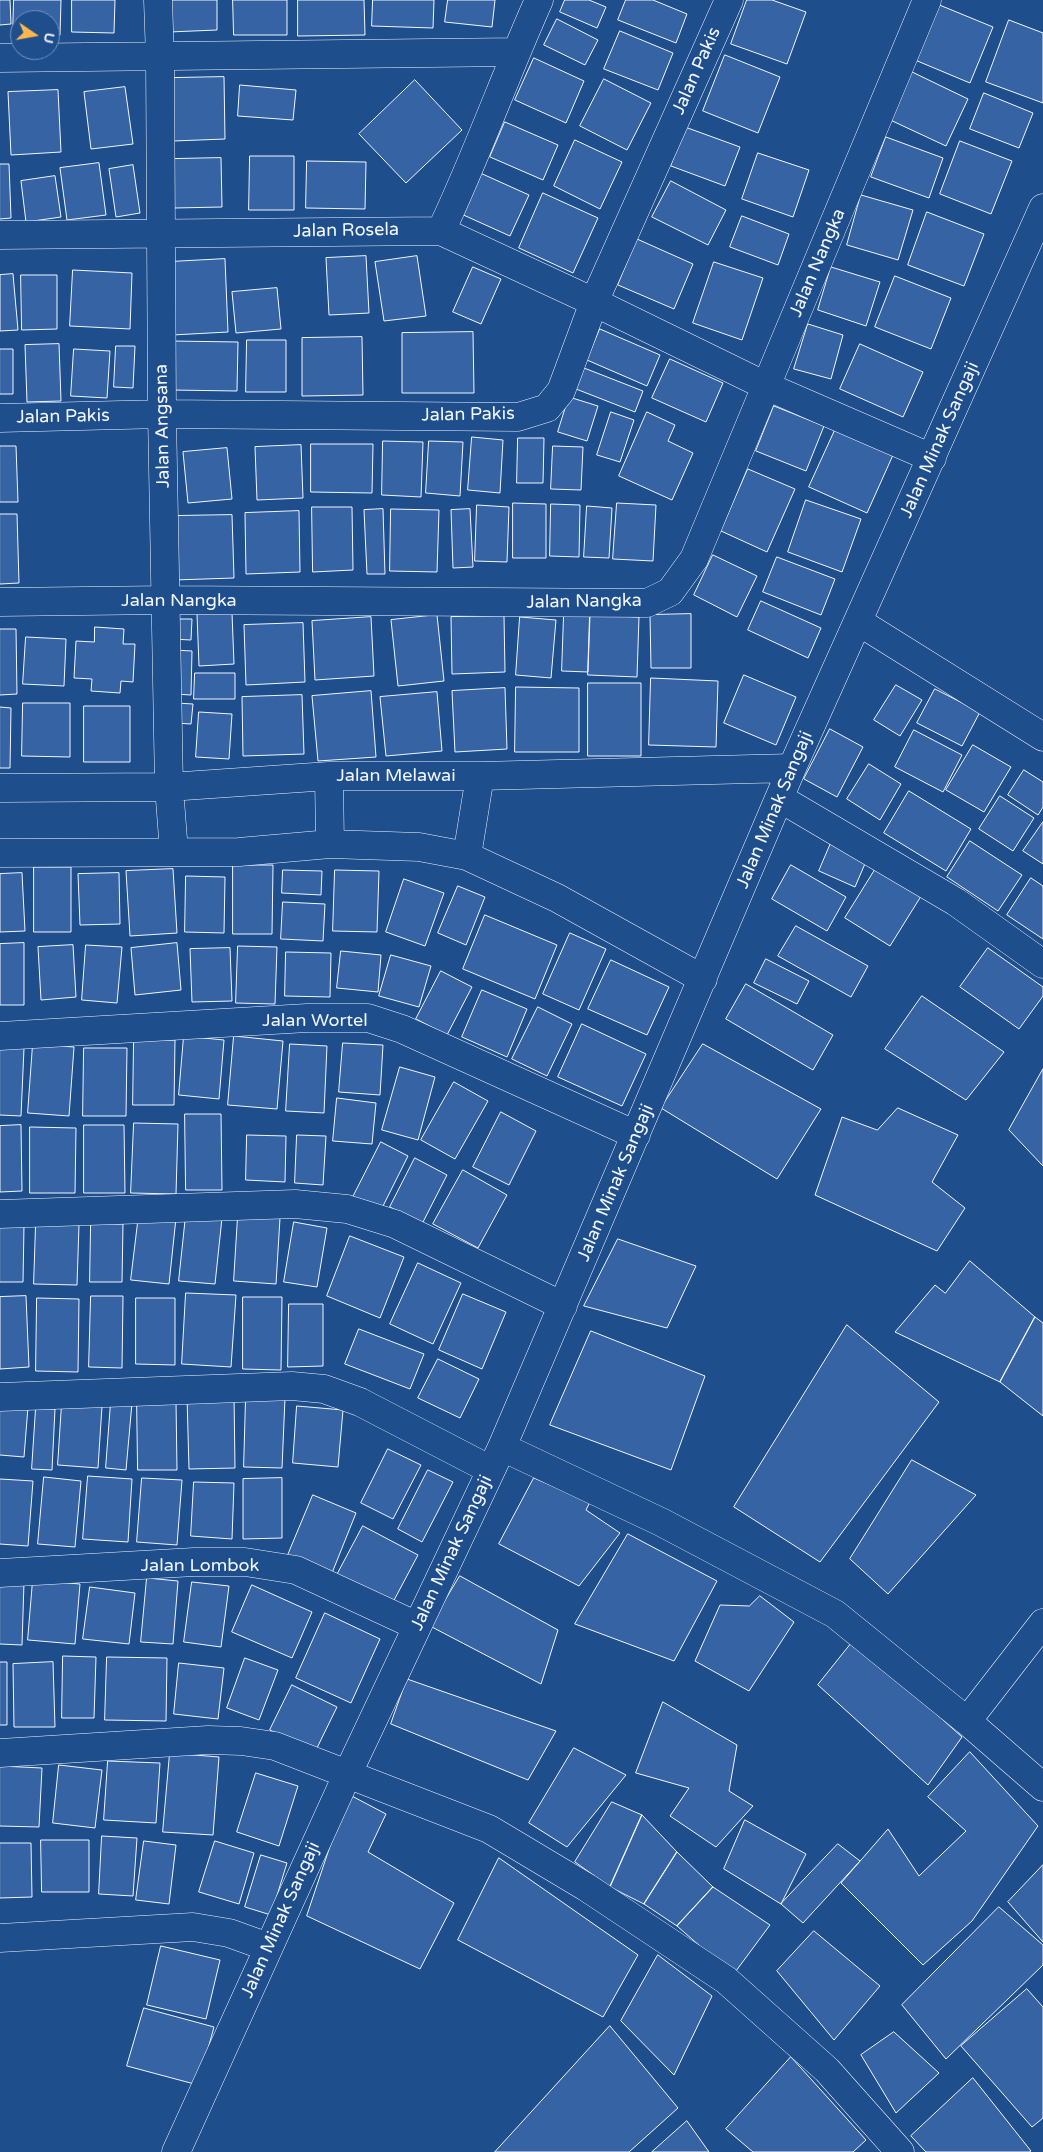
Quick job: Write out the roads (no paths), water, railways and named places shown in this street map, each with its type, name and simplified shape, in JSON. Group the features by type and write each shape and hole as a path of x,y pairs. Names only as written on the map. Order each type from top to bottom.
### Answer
{"street":[{"name":"Jalan Angsana","path":"158,0 162,414 169,787 174,852"},
{"path":"539,0 464,182 441,231 594,302 766,386 932,458"},
{"name":"Jalan Pakis","path":"0,418 162,414 518,417 547,408 561,391 594,302 729,0"},
{"name":"Jalan Nangka","path":"0,602 166,600 647,603 670,592 694,559 927,0"},
{"path":"0,58 516,52"},
{"name":"Jalan Minak Sangaji","path":"176,2152 348,1773 496,1458 781,798 792,768 1043,208"},
{"name":"Jalan Rosela","path":"0,235 441,231"},
{"path":"859,622 1043,738"},
{"name":"Jalan Melawai","path":"0,788 169,787 330,776 480,776 792,768"},
{"path":"330,776 330,844"},
{"path":"467,856 480,776"},
{"path":"781,798 956,902 1043,964"},
{"path":"0,852 238,852 330,844 419,847 467,856 558,898 703,979"},
{"name":"Jalan Wortel","path":"0,1036 307,1018 368,1018 402,1029 636,1135"},
{"path":"0,1214 295,1204 347,1209 395,1224 563,1306"},
{"path":"0,1397 292,1386 324,1389 360,1402 496,1458 661,1522 835,1614 967,1721 1043,1787"},
{"name":"Jalan Lombok","path":"0,1573 194,1562 245,1562 296,1570 417,1626"},
{"path":"967,1721 1043,1622"},
{"path":"0,1753 208,1740 241,1741 275,1746 489,1829 586,1887 726,1980 827,2070 900,2152"},
{"path":"0,1938 193,1927 228,1933 268,1947"}]}
